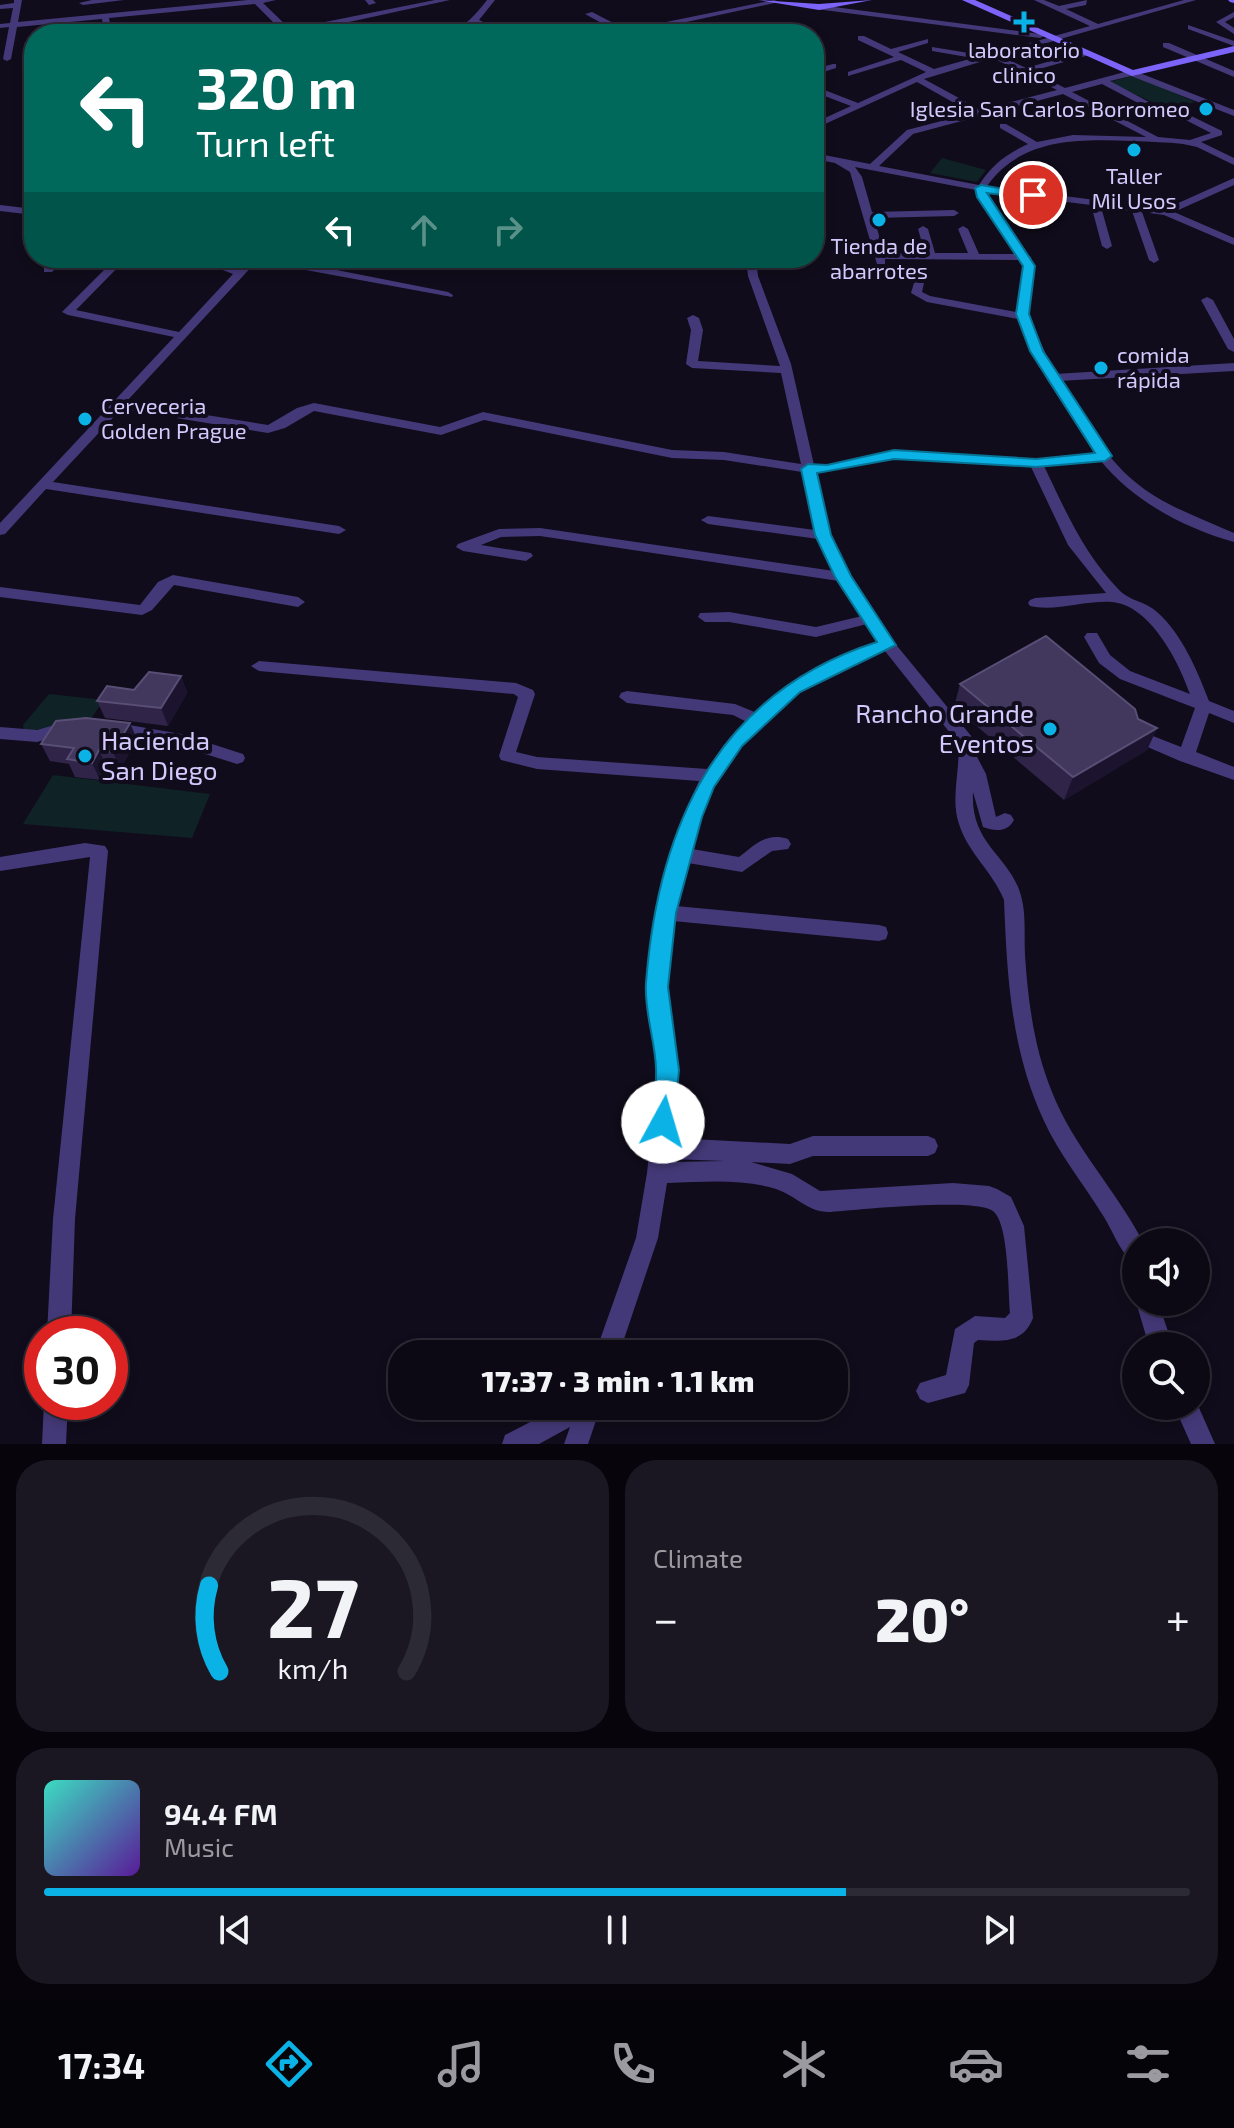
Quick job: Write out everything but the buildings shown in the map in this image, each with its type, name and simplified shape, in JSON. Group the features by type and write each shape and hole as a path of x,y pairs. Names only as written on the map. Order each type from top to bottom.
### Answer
{"main road":[{"path":"763,0 819,7 867,0"},
{"path":"967,0 1132,73 1234,47"}],"street":[{"path":"83,3 120,0"},
{"path":"24,24 272,0"},
{"path":"332,24 446,0"},
{"path":"468,24 491,0"},
{"path":"1038,0 1095,25"},
{"path":"1057,9 1083,3 1083,0"},
{"path":"1140,0 1161,8"},
{"path":"824,121 933,72 1192,0"},
{"path":"256,1 280,24"},
{"path":"673,24 775,2"},
{"path":"0,7 17,3 7,59"},
{"path":"819,7 1050,37"},
{"path":"589,14 607,24"},
{"path":"1234,14 1220,22 1234,32"},
{"path":"105,16 106,24"},
{"path":"474,20 483,24"},
{"path":"0,26 24,24"},
{"path":"1191,27 1234,47"},
{"path":"861,38 933,72"},
{"path":"891,52 925,41"},
{"path":"1166,45 1234,74"},
{"path":"935,49 980,57"},
{"path":"1025,71 1086,53"},
{"path":"992,54 1160,140"},
{"path":"851,74 901,57"},
{"path":"824,69 833,66"},
{"path":"873,166 905,134 1132,73 1234,113"},
{"path":"915,78 981,114"},
{"path":"1103,81 1158,110 1176,112 1219,133 1192,142"},
{"path":"824,93 857,105"},
{"path":"1203,102 1234,98"},
{"path":"1003,126 1037,146"},
{"path":"981,188 995,166 1037,146 1084,136 1192,142 1234,162"},
{"path":"824,158 845,163 857,177 880,259 1026,257"},
{"path":"824,163 873,166 981,188 1166,212 1233,243"},
{"path":"1166,212 1234,181"},
{"path":"981,188 987,204 1026,257 1029,276 1022,304 1023,317 1053,378 1105,456 1128,484 1161,506 1234,538"},
{"path":"1095,203 1107,246"},
{"path":"1135,206 1154,260"},
{"path":"0,208 24,211"},
{"path":"868,215 954,213"},
{"path":"923,229 931,257"},
{"path":"963,229 975,257"},
{"path":"112,268 68,312 184,336"},
{"path":"226,268 241,273"},
{"path":"0,531 246,268"},
{"path":"309,268 448,295"},
{"path":"752,268 786,370 823,535 844,577 888,645 966,741 970,758 964,807 967,825 1008,883 1013,900 1026,1044 1052,1115 1125,1228"},
{"path":"919,283 916,293 927,299 1023,317"},
{"path":"1207,300 1234,349"},
{"path":"693,318 697,330 692,364 786,370"},
{"path":"1053,378 1234,367"},
{"path":"120,405 268,429 283,426 296,412 314,407 441,431 483,416 672,454 724,456 808,469 917,454 1036,463 1105,456"},
{"path":"1036,463 1075,545 1117,597"},
{"path":"43,485 339,530"},
{"path":"0,512 16,514"},
{"path":"708,520 823,535"},
{"path":"526,556 463,547 499,533 540,532 844,577"},
{"path":"0,592 142,610 151,605 162,584 173,580 298,602"},
{"path":"1035,603 1117,597 1143,608 1168,633 1191,674 1203,707 1186,757"},
{"path":"705,617 729,617 816,632 872,618"},
{"path":"1092,637 1104,659 1118,671 1234,717"},
{"path":"612,1340 647,1238 658,1173 668,1070 657,987 665,913 692,817 711,776 736,741 794,688 853,656 888,645"},
{"path":"259,666 516,689 527,694 507,756 537,763 711,776"},
{"path":"627,697 735,710 759,720"},
{"path":"0,733 37,736 89,726 181,740 237,758"},
{"path":"1135,735 1234,774"},
{"path":"970,758 978,770 978,792 989,822 998,824 1005,820"},
{"path":"683,855 742,865 768,844 782,844"},
{"path":"0,864 85,850 99,851 64,1219 60,1316"},
{"path":"665,913 879,933"},
{"path":"660,1148 790,1154 813,1146 928,1146"},
{"path":"658,1173 744,1171 784,1181 818,1202 953,1194 989,1197 1003,1205 1013,1226 1022,1318 1009,1330 975,1328 963,1337 957,1385 928,1391"},
{"path":"54,1444 55,1420"},
{"path":"514,1444 560,1420"},
{"path":"576,1444 583,1420"},
{"path":"1192,1420 1203,1444"}],"green space":[{"path":"1135,75 1195,102 1169,110 1109,82"},
{"path":"942,158 986,170 977,182 930,173"},
{"path":"49,694 104,700 90,720 24,732 23,725"},
{"path":"53,775 210,794 192,838 23,824"}],"place":[{"name":"laboratorio clinico","path":"1024,22"},
{"name":"Iglesia San Carlos Borromeo","path":"1206,109"},
{"name":"Taller Mil Usos","path":"1134,150"},
{"name":"Tienda de abarrotes","path":"879,220"},
{"name":"comida rápida","path":"1101,368"},
{"name":"Cerveceria Golden Prague","path":"85,419"},
{"name":"Rancho Grande Eventos","path":"1050,729"},
{"name":"Hacienda San Diego","path":"85,756"}],"route":[{"path":"663,1122 668,1070 657,987 665,913 692,817 706,784 736,741 794,688 853,656 888,645 844,577 823,535 808,469 827,469 894,455 1036,463 1105,456 1036,351 1022,314 1029,276 1026,257 982,197 981,188 1033,195"}]}
